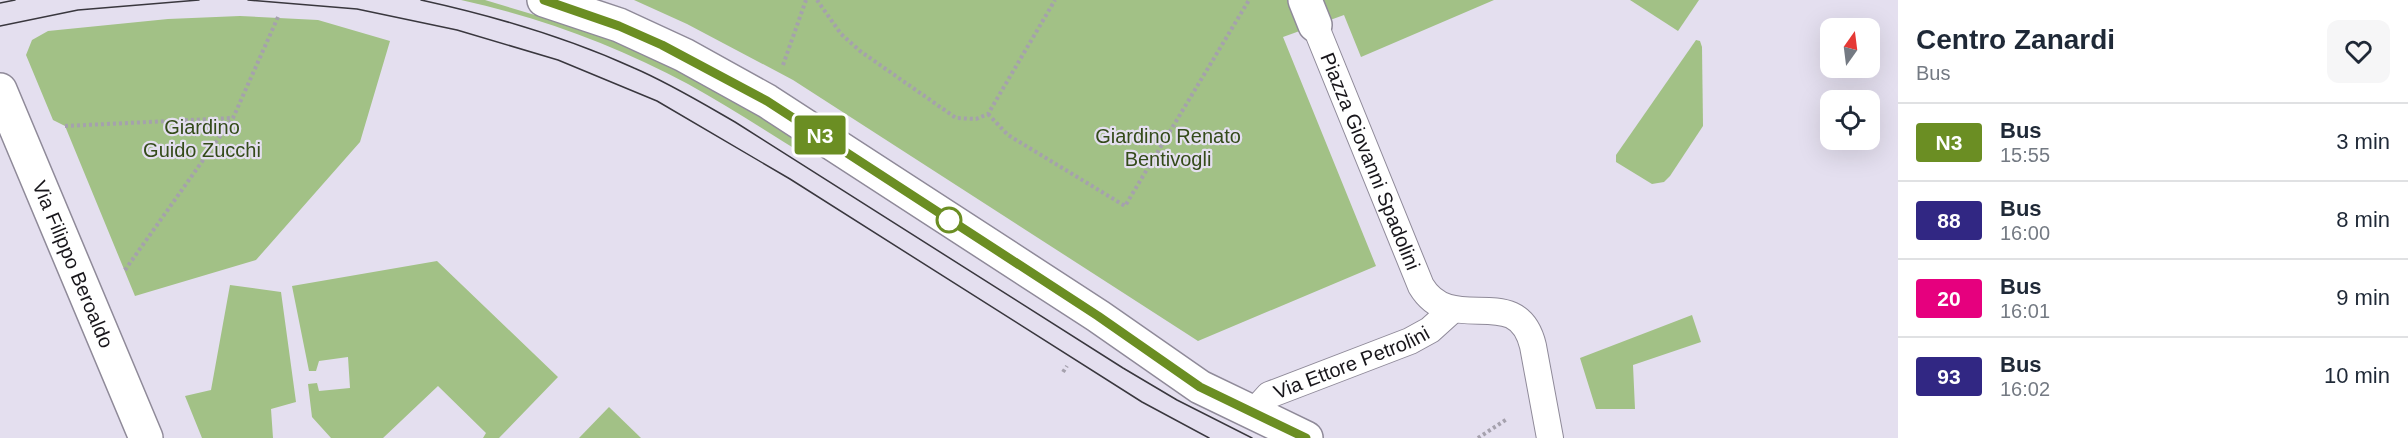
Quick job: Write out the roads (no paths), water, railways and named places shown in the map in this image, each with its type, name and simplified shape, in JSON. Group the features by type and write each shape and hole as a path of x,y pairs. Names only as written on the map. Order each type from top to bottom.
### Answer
{"main road":[{"path":"544,0 619,26 662,45 767,101 1098,316 1200,387 1306,438"},
{"name":"Via Filippo Beroaldo","path":"0,90 146,438"}],"lane":[{"name":"Piazza Giovanni Spadolini","path":"1310,13 1421,286 1428,298 1451,311"},
{"name":"Via Ettore Petrolini","path":"1252,414 1269,395 1410,341 1430,330 1451,311"},
{"path":"1451,311 1499,311 1523,323 1530,334 1533,346 1550,438"}],"tram line":[{"path":"0,3 15,0"},
{"path":"0,26 78,10 199,0"},
{"path":"248,0 357,9 457,30 558,60 657,101 790,179 1142,402 1209,438"},
{"path":"421,0 503,20 556,37 608,57 673,87 735,122 1123,368 1177,400 1252,438"}],"park label":[{"name":"Giardino Guido Zucchi","path":"202,138"},
{"name":"Giardino Renato Bentivogli","path":"1168,148"}]}
